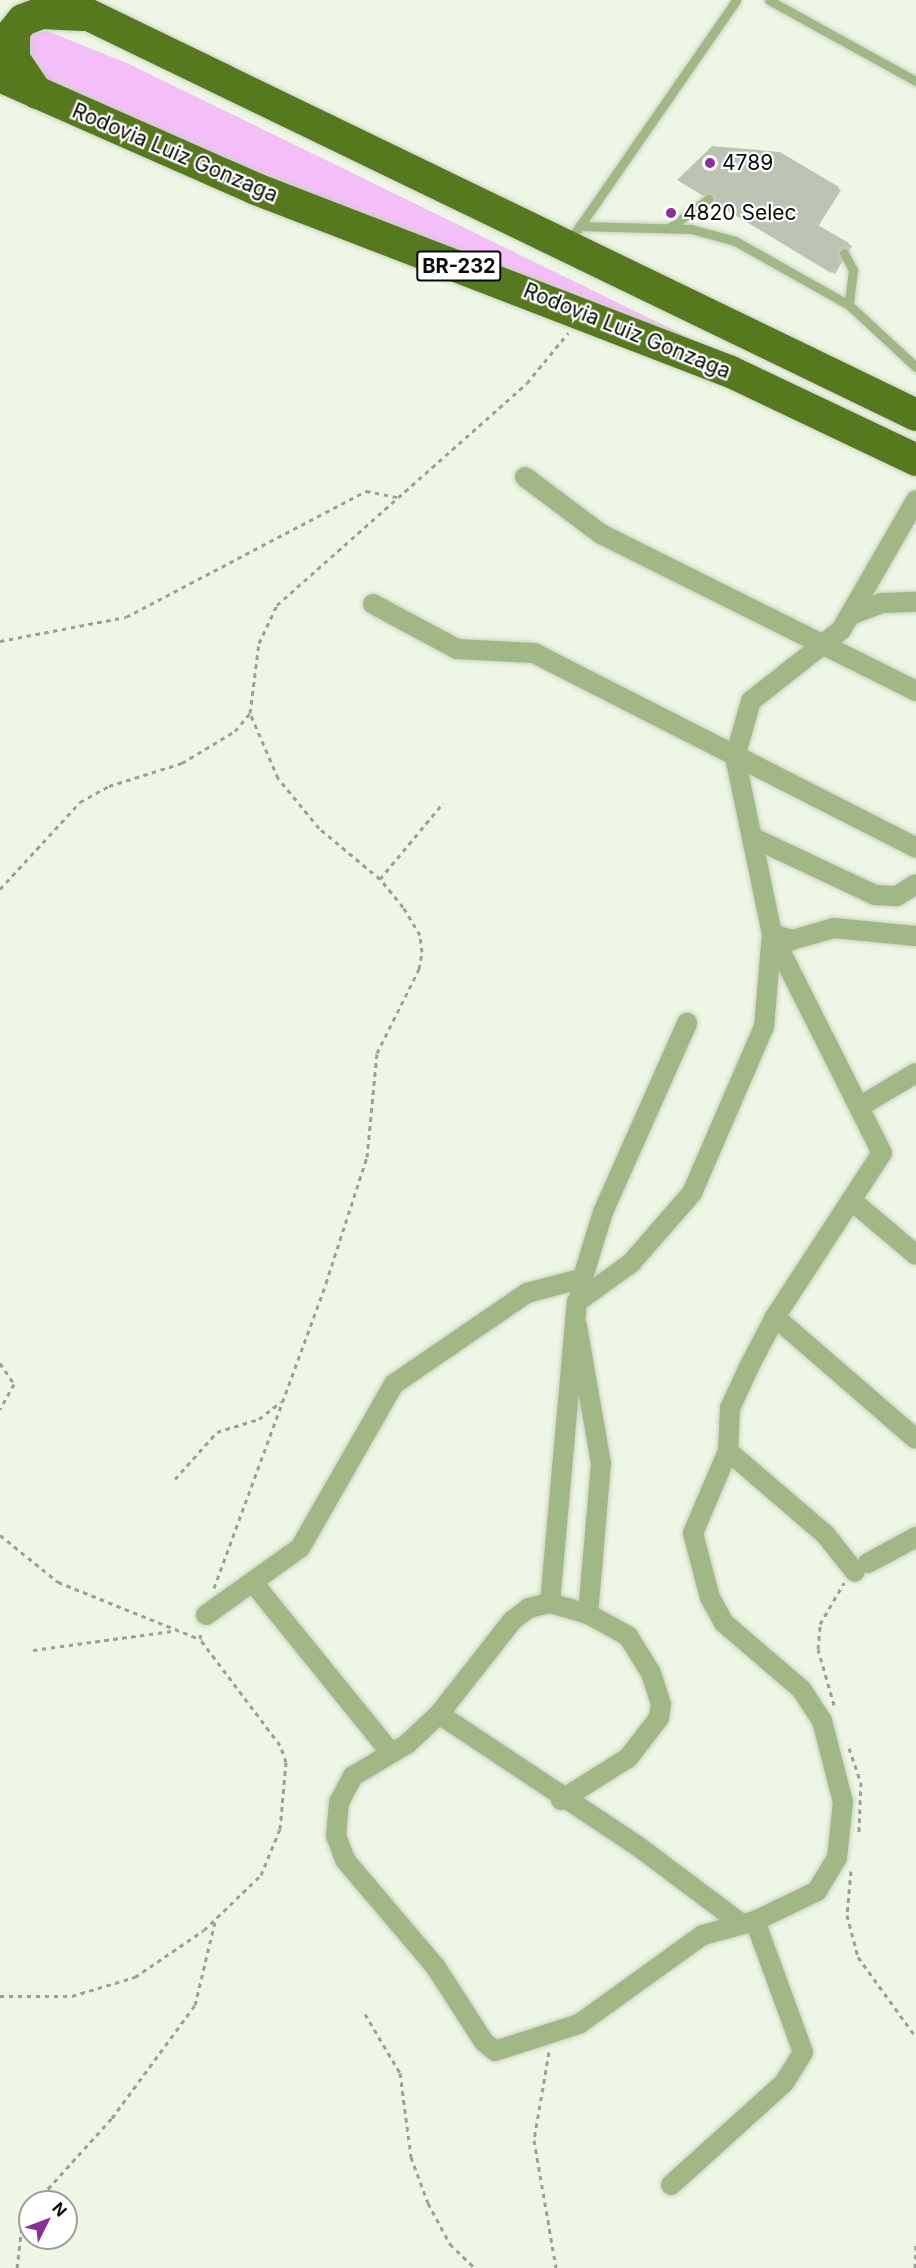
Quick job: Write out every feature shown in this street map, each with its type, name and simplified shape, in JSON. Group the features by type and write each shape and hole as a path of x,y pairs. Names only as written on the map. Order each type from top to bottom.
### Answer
{"highway":[{"name":"Rodovia Luiz Gonzaga","path":"58,0 572,237 916,415"},
{"name":"BR-232","path":"38,94 14,59 12,38 18,25 41,13 90,15"},
{"name":"Rodovia Luiz Gonzaga","path":"0,76 256,189 580,310 731,372 916,460"}],"street":[{"path":"525,477 601,534 916,691"},
{"path":"576,1309 631,1263 692,1193 764,1027 772,934 756,839 735,757 751,701 825,647 853,614 916,500"},
{"path":"853,614 882,603 916,602"},
{"path":"373,604 456,649 534,653 916,848"},
{"path":"756,839 875,895 897,896 916,885"},
{"path":"772,934 792,940 834,928 916,936"},
{"path":"561,1800 628,1758 660,1718 658,1689 639,1650 628,1636 588,1614 550,1603 529,1608 512,1621 439,1714 391,1753 353,1776 339,1802 336,1836 345,1860 435,1966 489,2047 506,2051 551,2036 598,2014 703,1935 747,1922 817,1891 831,1875 842,1837 843,1802 812,1701 724,1623 696,1556 695,1517 728,1451 730,1408 775,1317 882,1153 772,934"},
{"path":"550,1603 580,1279 632,1140 687,1023"},
{"path":"859,1107 916,1073"},
{"path":"851,1200 916,1255"},
{"path":"207,1616 287,1561 314,1530 376,1407 394,1384 527,1293 580,1279"},
{"path":"576,1309 602,1463 588,1614"},
{"path":"775,1317 916,1439"},
{"path":"728,1451 862,1567 916,1537"},
{"path":"255,1585 391,1753"},
{"path":"439,1714 561,1800 639,1847 747,1922 803,2052 784,2083 671,2185"}],"lane":[{"path":"572,237 736,0"},
{"path":"769,0 916,81"},
{"path":"669,228 708,198"},
{"path":"572,237 669,228 735,241 849,305 916,368"},
{"path":"844,253 853,270 849,305"}],"path":[{"path":"200,1639 367,1157 377,1053 419,969 420,935 380,879 297,803 273,768 250,713 259,644 269,616 397,496 527,383 561,345 580,310"},
{"path":"0,641 126,617 366,491 397,496"},
{"path":"0,889 80,802 211,750 250,713"},
{"path":"380,879 442,802"},
{"path":"0,1364 14,1383 9,1399 0,1409"},
{"path":"175,1479 217,1432 259,1419 283,1401"},
{"path":"0,1535 58,1582 174,1631 200,1639 280,1745 286,1762 287,1791 270,1857 239,1901 164,1960 113,1986 72,1996 0,1996"},
{"path":"33,1650 174,1631"},
{"path":"47,2190 112,2118 195,2005 216,1920"},
{"path":"365,2014 400,2073 411,2157 428,2203 450,2244 475,2268"},
{"path":"551,2036 534,2140 556,2268"},
{"path":"915,2268 916,2243"},
{"path":"17,2268 19,2250"}],"shaded area":[{"path":"47,31 129,64 733,359 54,94 29,73 27,34"}],"building":[{"path":"712,146 780,152 839,187 816,224 849,243 831,273 677,180"}],"place":[{"name":"4789","path":"710,163"},
{"name":"4820 Selec","path":"671,213"}]}
